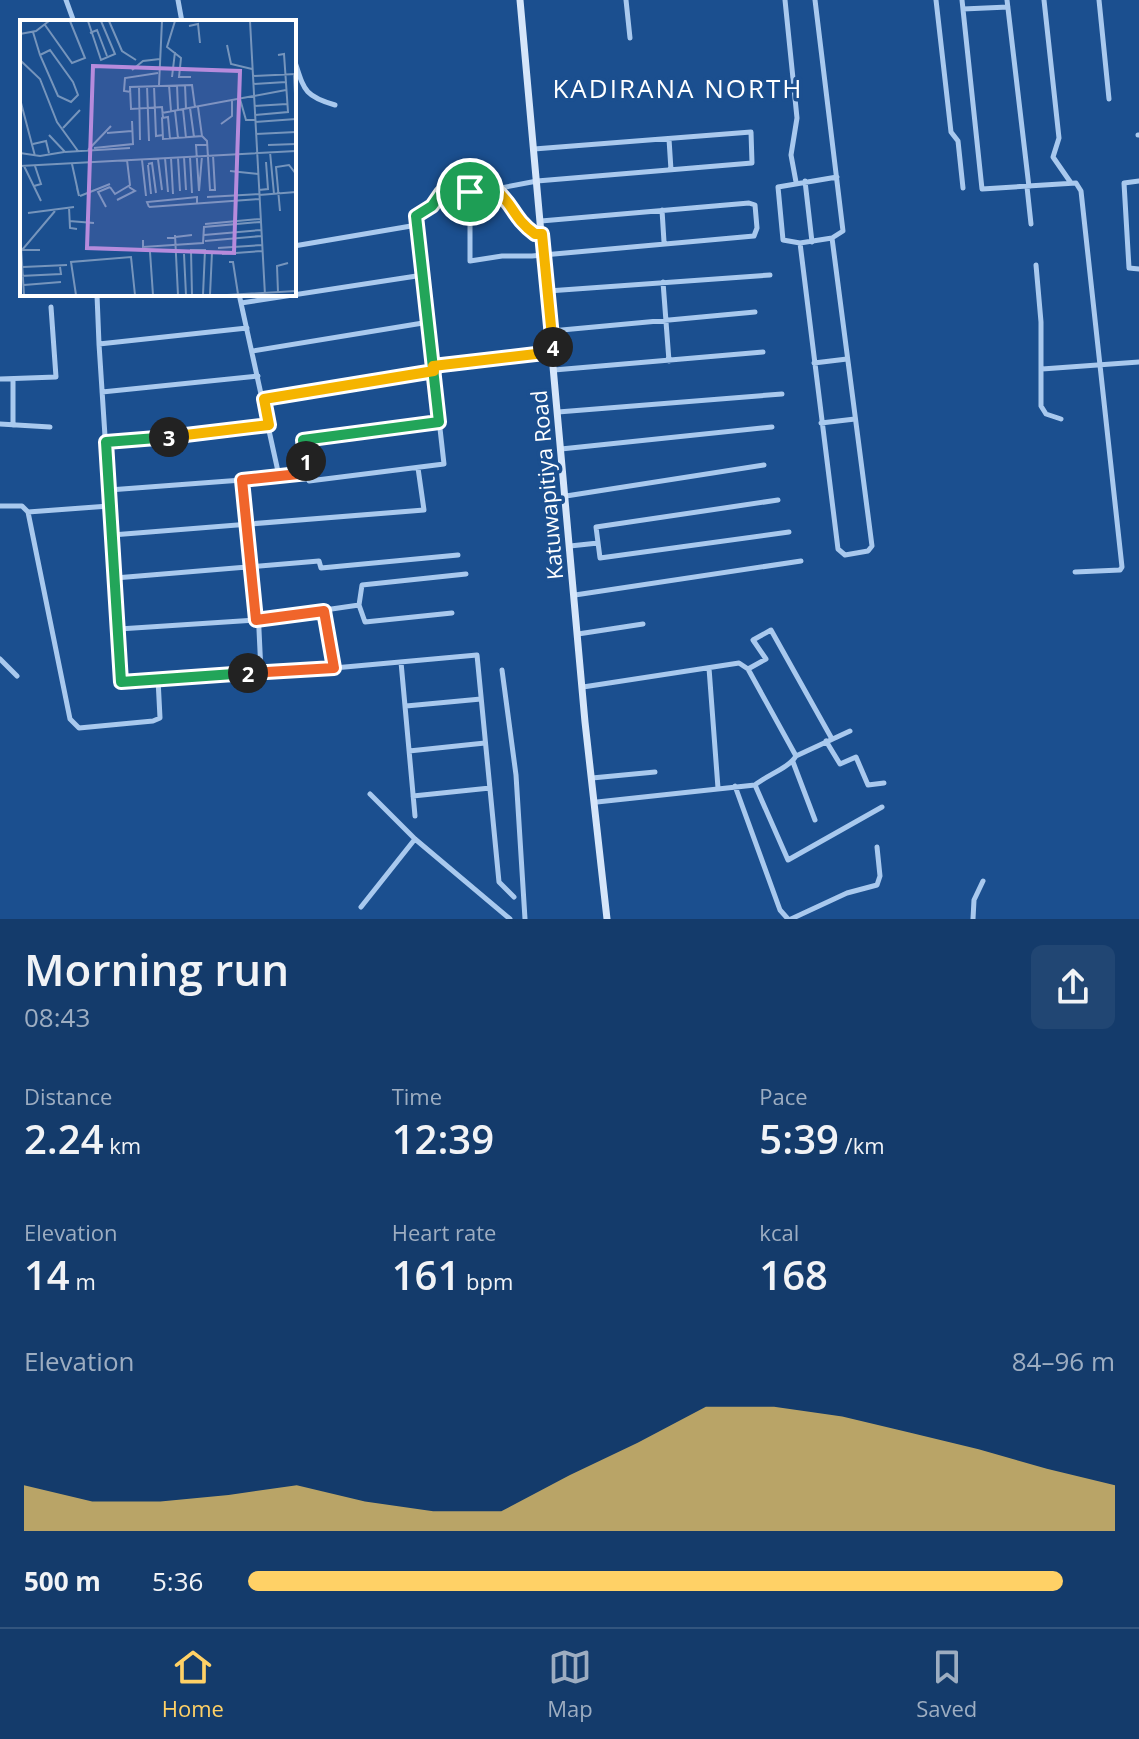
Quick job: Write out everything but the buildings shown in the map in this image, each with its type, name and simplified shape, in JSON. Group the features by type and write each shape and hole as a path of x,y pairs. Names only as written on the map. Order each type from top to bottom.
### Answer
{"street":[{"path":"66,0 73,20"},
{"path":"178,0 182,20"},
{"name":"Katuwapitiya Road","path":"520,0 607,919"},
{"path":"626,0 630,38"},
{"path":"785,0 797,118 791,155 796,182"},
{"path":"815,0 837,177 843,231 832,238 812,242 783,240 778,189 782,184 837,177"},
{"path":"936,0 951,132 958,141 963,188"},
{"path":"962,0 982,189 1076,183 1081,191 1122,567 1109,572 1075,572"},
{"path":"1044,0 1059,138 1053,157 1071,183"},
{"path":"1099,0 1109,99"},
{"path":"963,9 1008,3 1031,224"},
{"path":"296,65 305,92 314,99 335,105"},
{"path":"439,422 303,440 309,481 444,464 416,216 432,206 441,193 459,196 528,186 537,181 752,163 751,132 534,149"},
{"path":"669,139 671,170"},
{"path":"805,181 812,242"},
{"path":"1139,181 1124,183 1129,268 1139,269"},
{"path":"495,189 509,202 517,221 535,234 542,234"},
{"path":"470,192 470,261 754,236 756,217 752,204 541,221"},
{"path":"662,210 664,242"},
{"path":"296,246 417,225"},
{"path":"800,243 838,549 845,555 868,551 872,546 832,238"},
{"path":"1036,265 1041,406 1046,414 1061,419"},
{"path":"296,295 423,275"},
{"path":"548,291 770,275"},
{"path":"663,282 669,361"},
{"path":"97,296 121,682 477,655 499,882 514,897"},
{"path":"239,296 279,476"},
{"path":"241,303 286,296"},
{"path":"0,379 56,377 51,307"},
{"path":"551,331 755,312"},
{"path":"253,351 429,322"},
{"path":"99,344 247,328"},
{"path":"264,399 434,368 553,352"},
{"path":"554,370 763,352"},
{"path":"814,363 847,359"},
{"path":"1042,369 1139,362"},
{"path":"102,392 258,376"},
{"path":"13,380 13,425"},
{"path":"558,412 782,394"},
{"path":"821,423 855,419"},
{"path":"0,424 50,427"},
{"path":"106,442 269,425"},
{"path":"561,449 772,427"},
{"path":"566,496 764,465"},
{"path":"112,535 424,510 418,468"},
{"path":"109,490 308,473"},
{"path":"242,480 261,672"},
{"path":"778,500 596,527 600,558 789,532"},
{"path":"0,506 22,506 28,512 70,719 79,728 160,718 158,679"},
{"path":"28,512 109,506"},
{"path":"570,546 598,543"},
{"path":"115,578 253,569 319,561 321,568 458,555"},
{"path":"575,595 801,561"},
{"path":"452,613 365,622 359,605 362,585 466,574"},
{"path":"119,629 256,620 359,605"},
{"path":"324,611 334,668"},
{"path":"578,634 643,624"},
{"path":"748,669 766,659 753,640 771,630 840,764 856,757 868,785 884,783"},
{"path":"0,659 17,676"},
{"path":"401,662 415,816"},
{"path":"583,687 739,663 748,669 794,759 815,820"},
{"path":"709,668 718,788"},
{"path":"502,670 516,775 525,919"},
{"path":"406,706 481,699"},
{"path":"597,802 755,785 794,759 850,731"},
{"path":"409,751 485,743"},
{"path":"592,778 655,772"},
{"path":"755,785 788,860 882,807"},
{"path":"735,786 780,910 789,919 847,893 877,885 880,876 877,847"},
{"path":"413,796 490,788"},
{"path":"370,794 415,839 510,919"},
{"path":"361,907 415,839"},
{"path":"973,919 974,900 983,881"}],"district":[{"name":"KADIRANA NORTH","path":"678,89"}],"route":[{"path":"470,192 459,196 441,193 432,206 416,216 429,322 433,366 434,371 439,422 303,440 308,473 242,480 258,609 256,620 324,611 334,668 121,682 106,442 269,425 264,399 434,371 433,366 553,352 542,234 535,234 517,221 509,202 495,189 470,192"}]}
